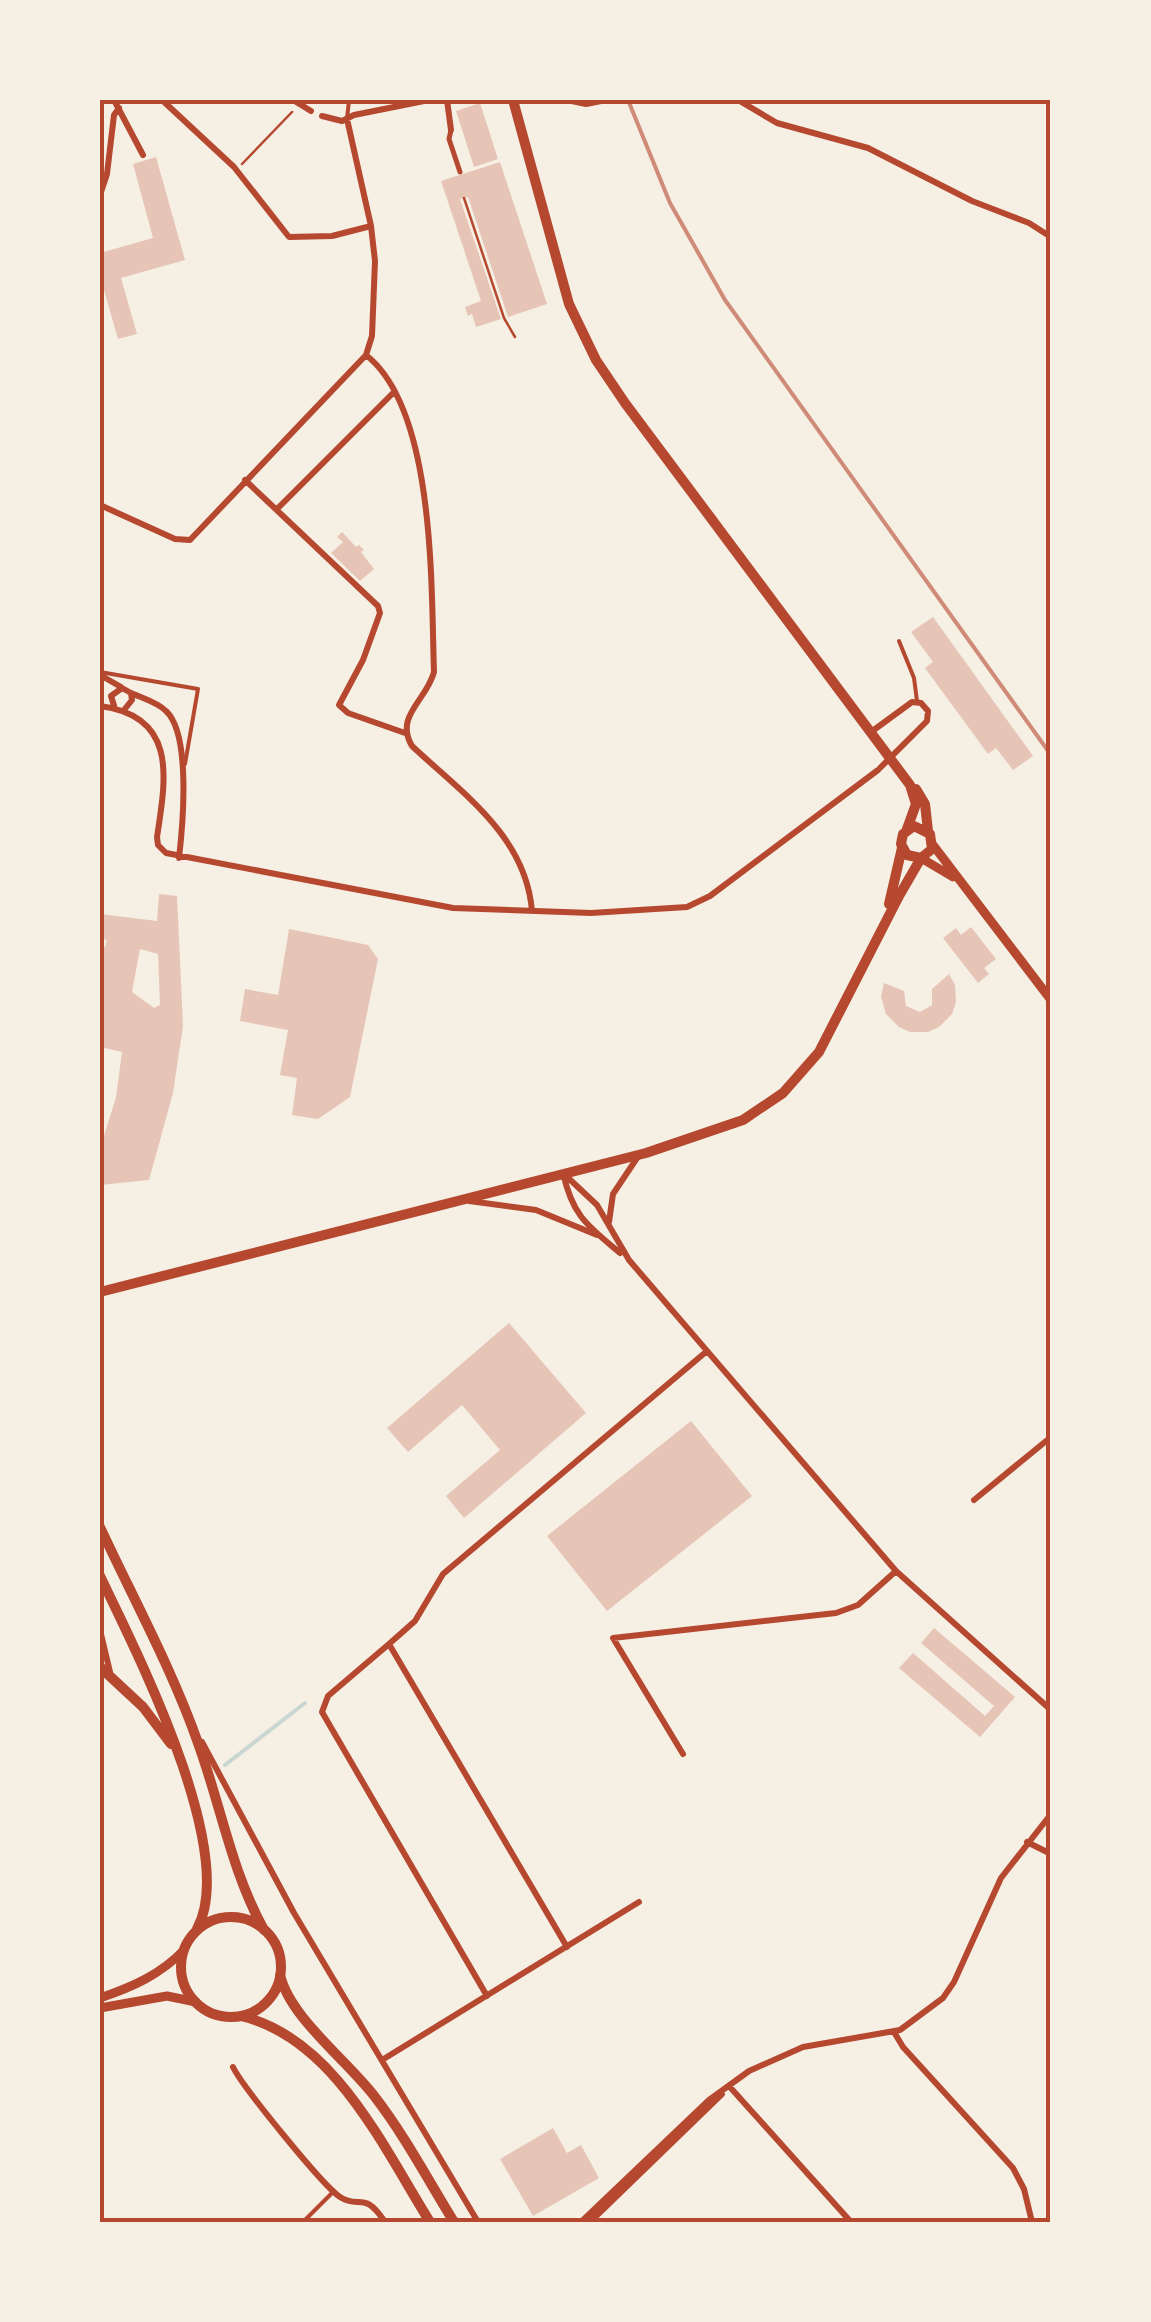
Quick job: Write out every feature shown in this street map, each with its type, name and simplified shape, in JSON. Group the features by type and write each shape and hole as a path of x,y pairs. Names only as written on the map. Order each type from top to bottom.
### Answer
{"main road":[{"path":"100,1294 642,1154 730,1126 758,1112 783,1093 819,1052 879,934 921,858 933,844 924,800 625,403 587,344 558,269 513,100"},
{"path":"879,934 898,878 901,839 916,804 907,781"},
{"path":"906,831 914,826 928,830"},
{"path":"902,848 912,858 921,858"},
{"path":"100,1527 191,1725 208,1770 234,1866 264,1930 276,1946 284,1988 384,2110 454,2222"},
{"path":"100,1576 154,1689 198,1827 207,1880 205,1908 198,1930 184,1950 182,1979 196,2002 214,2013 262,2021 278,2029 330,2074 368,2124 430,2222"},
{"path":"100,1667 149,1714 182,1767"},
{"path":"198,1930 212,1921 234,1917 264,1930"},
{"path":"240,2016 267,2000 280,1972"}],"street":[{"path":"162,100 226,160 288,237 332,236 371,226"},
{"path":"322,116 336,121 429,100"},
{"path":"447,100 449,138 460,172"},
{"path":"567,100 589,104 606,100"},
{"path":"738,100 776,123 868,148 972,201 1030,223 1051,238"},
{"path":"116,104 144,155"},
{"path":"100,194 107,174 116,104"},
{"path":"100,505 188,541 366,356 372,336 375,270 371,226 347,119"},
{"path":"366,356 394,392 412,431 419,465 434,668 427,691 406,720 405,733"},
{"path":"277,510 394,392"},
{"path":"245,480 379,608 363,660 340,698 340,708 405,733 416,749 476,804 510,846 526,877 532,912"},
{"path":"100,673 170,714 182,750 179,858"},
{"path":"119,710 132,703 127,690"},
{"path":"119,710 111,696 127,690"},
{"path":"100,706 119,710 146,725 159,743 165,782 158,845 166,853 445,907 532,912 696,904 891,760 928,720 926,708 917,702 909,704 870,733"},
{"path":"933,844 1051,1000"},
{"path":"921,858 962,885"},
{"path":"610,1228 608,1212 613,1194 642,1154"},
{"path":"563,1174 597,1205 628,1260"},
{"path":"563,1174 572,1206 597,1235 628,1260 896,1571 1051,1710"},
{"path":"456,1200 536,1210 597,1235"},
{"path":"487,1996 322,1712 328,1696 417,1618 430,1590 443,1574 706,1352"},
{"path":"974,1500 1051,1437"},
{"path":"683,1754 613,1638 836,1613 858,1605 896,1571"},
{"path":"100,1630 110,1676"},
{"path":"389,1644 567,1947"},
{"path":"191,1725 294,1913 478,2222"},
{"path":"581,2222 709,2100 756,2067 789,2052 894,2032 910,2024 949,1991 996,1886 1051,1814"},
{"path":"1027,1842 1051,1854"},
{"path":"382,2060 639,1902"},
{"path":"100,1998 148,1979 184,1950"},
{"path":"100,2008 159,1996 178,1996 196,2002"},
{"path":"894,2032 1013,2168 1024,2190 1032,2222"},
{"path":"233,2067 250,2093 334,2191 344,2199 370,2204 386,2222"},
{"path":"590,2222 729,2086"},
{"path":"729,2086 850,2222"}],"lane":[{"path":"347,119 349,100"},
{"path":"899,641 916,684 917,702"},
{"path":"100,673 198,689 183,777"},
{"path":"127,690 133,678"},
{"path":"303,2222 334,2191"}],"path":[{"path":"242,165 303,104"},
{"path":"464,198 514,338"}],"building":[{"path":"480,103 498,159 474,167 456,111"},
{"path":"156,157 185,260 121,278 137,334 118,339 100,276 100,253 153,238 133,164"},
{"path":"500,162 547,304 508,317 468,197 460,199 501,319 476,327 465,307 481,301 441,181"},
{"path":"342,532 364,550 361,552 374,569 360,581 331,553 343,542 337,537"},
{"path":"933,617 1033,756 1013,770 996,748 988,754 925,668 933,662 911,632"},
{"path":"159,894 177,896 183,1026 173,1093 149,1180 100,1185 100,1149 116,1097 122,1052 100,1047 100,946 105,947 107,940 100,938 100,914 157,921","holes":["140,949 158,954 160,1005 154,1008 132,992"]},
{"path":"971,927 996,959 984,968 989,974 978,983 943,938 956,928 961,935"},
{"path":"289,929 368,945 378,959 350,1097 318,1119 292,1115 297,1078 280,1075 288,1030 240,1021 245,989 278,995"},
{"path":"949,974 955,985 956,1002 952,1014 939,1027 928,1032 910,1032 886,1014 881,997 884,983 904,991 906,1006 920,1012 932,1005 932,989"},
{"path":"509,1323 586,1413 464,1518 446,1496 500,1450 462,1405 408,1452 387,1428"},
{"path":"691,1421 752,1496 607,1611 547,1536"},
{"path":"934,1628 1015,1697 980,1737 899,1668 913,1653 985,1716 994,1706 921,1643"},
{"path":"553,2128 567,2153 581,2145 599,2178 533,2216 500,2159"}],"waterway":[{"path":"225,1765 305,1703"}],"railway":[{"path":"628,100 670,203 725,300 1051,755"}]}
